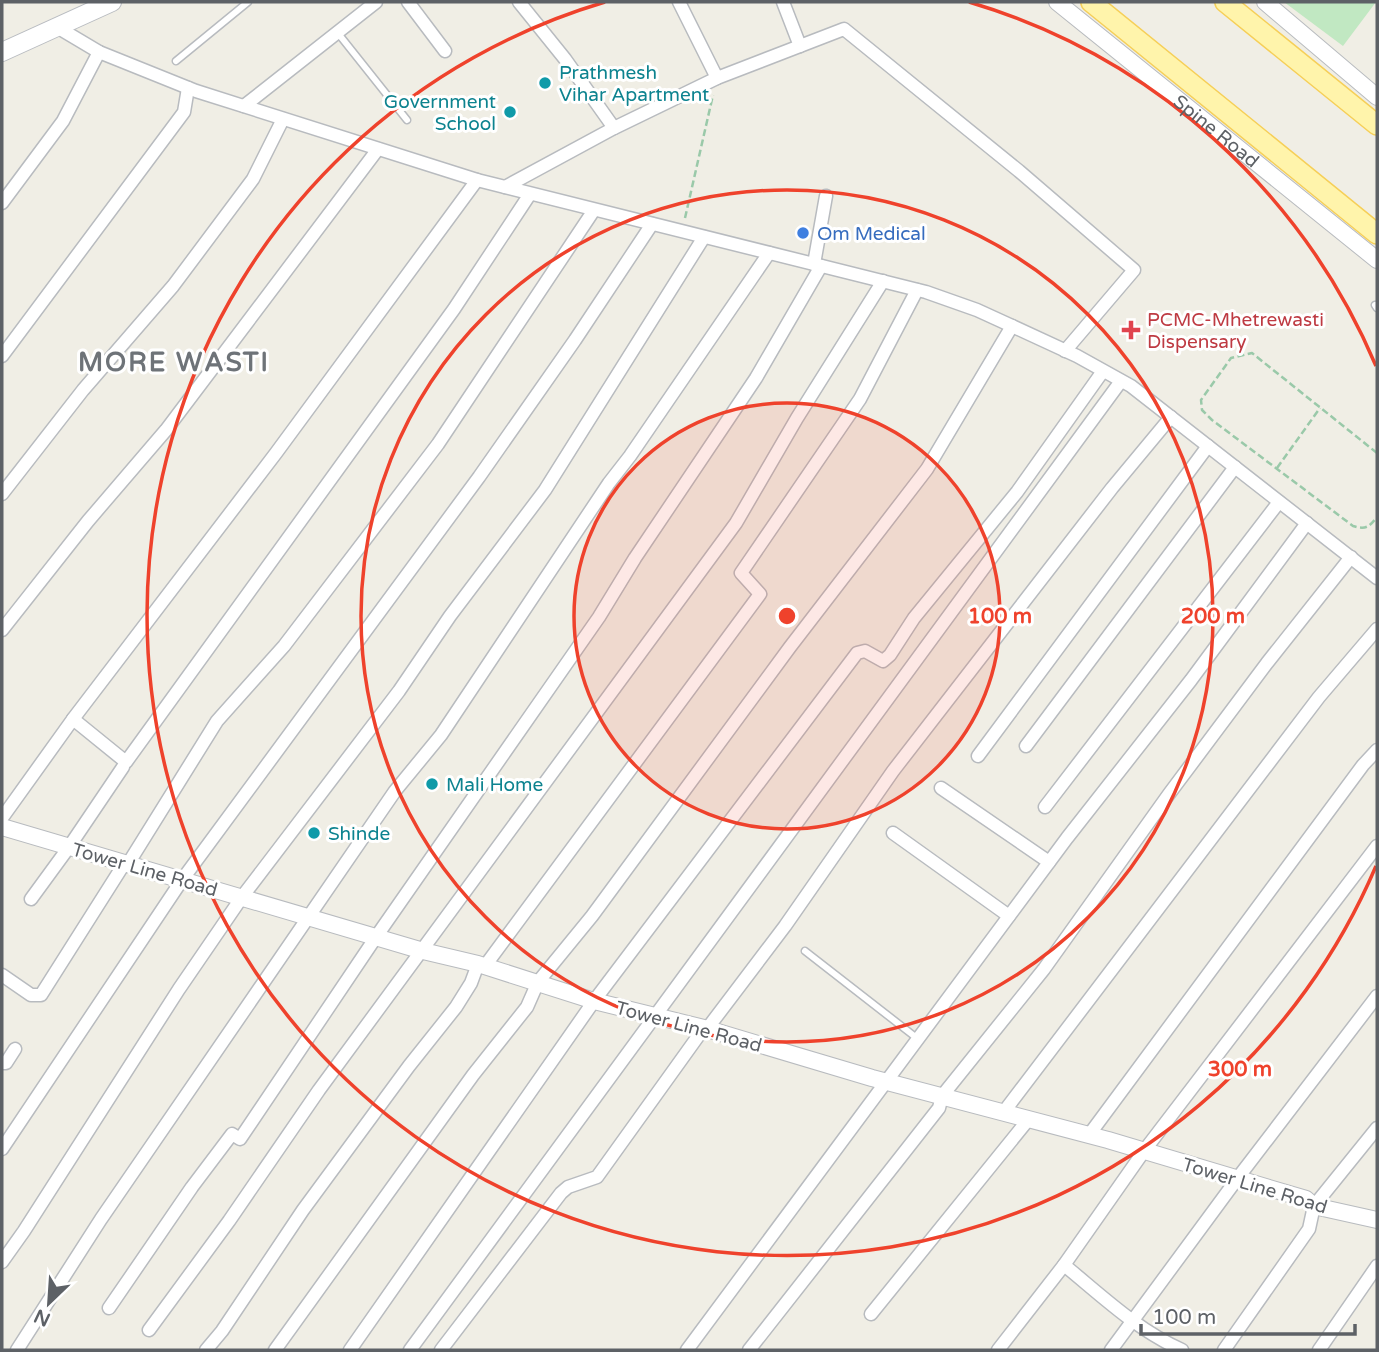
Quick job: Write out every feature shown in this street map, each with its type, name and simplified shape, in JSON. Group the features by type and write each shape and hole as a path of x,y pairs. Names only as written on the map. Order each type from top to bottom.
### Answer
{"main road":[{"path":"58,27 84,2"},
{"path":"2,52 111,2"},
{"name":"Spine Road","path":"1091,2 1377,234"},
{"path":"1225,2 1377,125"}],"street":[{"path":"244,106 376,2"},
{"path":"408,2 445,51"},
{"path":"519,2 593,95 614,128"},
{"path":"679,2 717,78"},
{"path":"783,2 800,46"},
{"name":"Spine Road","path":"1057,2 1377,260"},
{"path":"1265,2 1377,97"},
{"path":"58,27 99,52 188,88 477,180 883,281 976,310 1065,351 1121,381 1377,578"},
{"path":"505,187 614,128 717,78 844,29 1019,171 1134,270 1065,351"},
{"path":"2,203 63,121 99,52"},
{"path":"2,356 184,112 188,88"},
{"path":"2,494 83,390 173,286 253,179 283,118"},
{"path":"2,630 88,521 166,430 378,149"},
{"path":"2,818 73,719 276,453 477,180"},
{"path":"73,719 126,762 454,309 530,194"},
{"path":"109,1308 184,1197 232,1134 240,1139 376,937 600,617 635,558 756,378 818,265 826,196"},
{"path":"2,975 31,995 41,995 217,721 284,646 438,444 594,209"},
{"path":"2,1149 182,880 479,477 652,224"},
{"path":"2,1262 242,897 399,691 450,616 545,490 704,237"},
{"path":"17,1350 101,1220 395,791 441,735 609,482 630,456 769,253"},
{"path":"149,1330 320,1090 736,523 797,418 883,281"},
{"path":"206,1350 222,1331 303,1210 456,1007 482,965 760,594 741,572 860,399 917,290"},
{"path":"275,1350 473,1074 527,1007 538,982 592,916 790,647 927,469 1012,326"},
{"path":"349,1350 594,1001 857,653 865,651 883,661 890,656 914,618 1017,492 1104,371"},
{"path":"410,1350 1121,381"},
{"path":"443,1349 561,1193 568,1187 597,1177 785,926 893,771 1112,488 1171,417"},
{"path":"978,756 1208,446"},
{"path":"1026,746 1235,467"},
{"path":"1045,807 1279,502"},
{"path":"687,1350 1049,862 1191,680 1307,523"},
{"path":"750,1350 939,1108 942,1097 1044,970 1185,772 1351,557"},
{"path":"1003,1114 1319,697 1377,629"},
{"path":"1089,1135 1363,765 1377,750"},
{"path":"31,899 123,767"},
{"path":"941,788 1049,862"},
{"name":"Tower Line Road","path":"2,827 424,951 482,965 594,1001 706,1029 1003,1114 1089,1135 1306,1199 1314,1206 1377,1220"},
{"path":"893,833 1009,916"},
{"path":"998,1350 1064,1265 1144,1151 1377,846"},
{"path":"1111,1350 1377,996"},
{"path":"2,1063 6,1063 15,1049"},
{"path":"872,1314 1028,1120"},
{"path":"1224,1350 1309,1229 1314,1206 1377,1128"},
{"path":"1064,1265 1159,1346 1182,1350"},
{"path":"1319,1350 1377,1266"}],"lane":[{"path":"176,61 248,2"},
{"path":"337,32 407,120"},
{"path":"805,951 918,1039"}],"path":[{"path":"682,231 717,78"},
{"path":"1377,453 1252,353 1231,358 1200,400 1202,410 1212,420 1353,526 1369,527 1377,517"},
{"path":"1277,468 1321,408"}],"green space":[{"path":"1284,2 1376,2 1343,46"}],"place":[{"name":"Prathmesh Vihar Apartment","path":"545,83"},
{"name":"Government School","path":"510,112"},
{"name":"Om Medical","path":"803,233"},
{"name":"PCMC-Mhetrewasti Dispensary","path":"1131,330"},
{"name":"Mali Home","path":"432,784"},
{"name":"Shinde","path":"314,833"}],"district":[{"name":"MORE WASTI","path":"174,362"}]}
